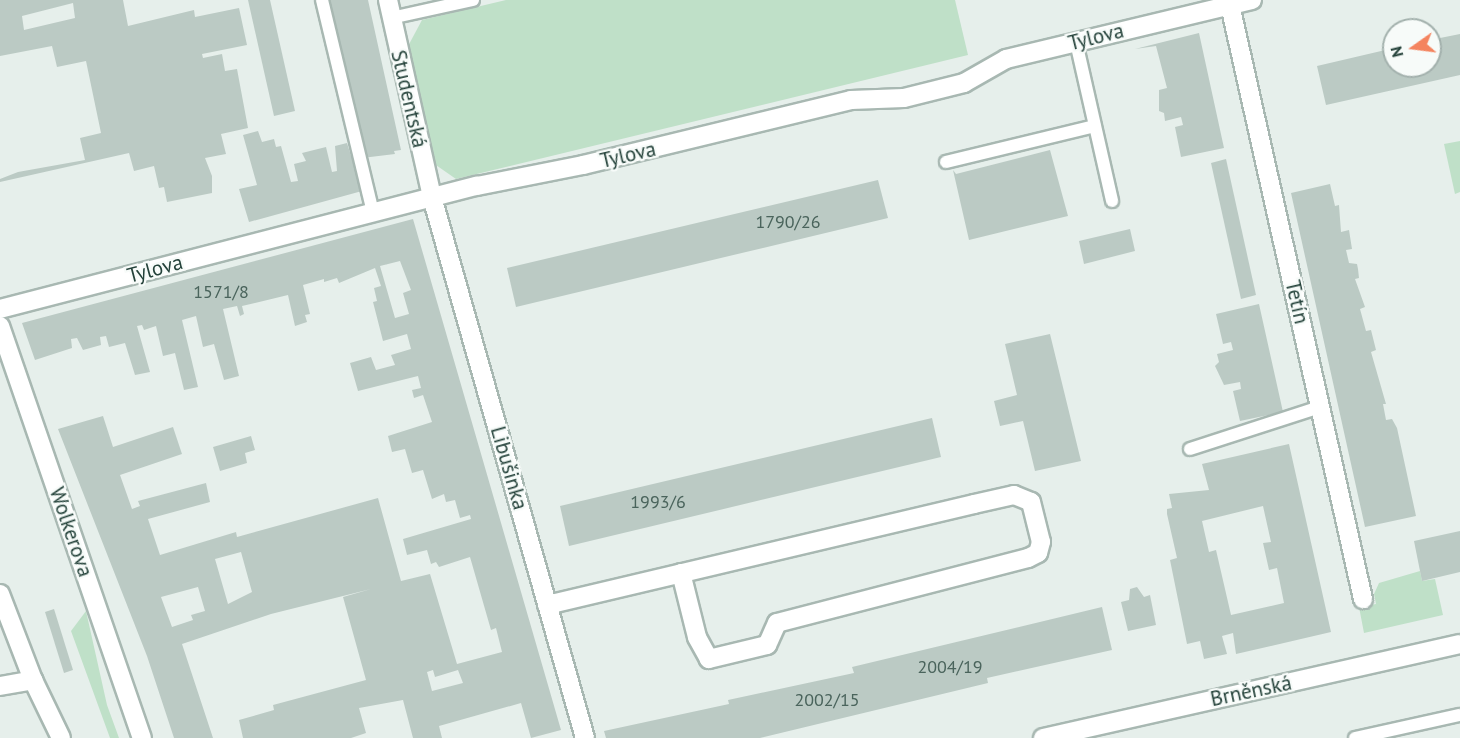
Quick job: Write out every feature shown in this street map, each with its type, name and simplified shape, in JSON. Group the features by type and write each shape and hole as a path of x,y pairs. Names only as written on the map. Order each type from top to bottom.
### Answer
{"street":[{"name":"Tylova","path":"0,309 432,197 583,165 851,100 924,93 964,83 1006,59 1252,0"},
{"name":"Tetín","path":"1230,5 1362,599"},
{"name":"Studentská","path":"390,9 432,197"},
{"name":"Libušinka","path":"432,197 584,738"},
{"name":"Wolkerova","path":"0,326 142,738"},
{"path":"547,604 1014,495 1031,502 1041,542 1038,553 1028,558 777,624 767,645 709,659 697,637 681,573"},
{"path":"0,594 33,680 61,738"},
{"name":"Brněnská","path":"1043,738 1460,644"},
{"path":"0,686 33,680"}],"lane":[{"path":"322,0 373,212"},
{"path":"390,9 473,0"},
{"path":"1076,42 1112,201"},
{"path":"946,162 1095,126"},
{"path":"1190,449 1320,407"},
{"path":"1355,738 1460,715"}],"green space":[{"path":"506,0 955,0 968,55 456,179 433,163 407,48 422,20"},
{"path":"1460,141 1460,192 1455,194 1444,144"},
{"path":"1420,571 1422,581 1435,579 1443,615 1364,633 1359,607 1376,604 1374,594 1379,583"},
{"path":"86,611 107,705 119,738 110,738 71,631"}],"building":[{"path":"0,0 123,0 128,26 194,10 195,17 239,8 247,45 202,54 203,58 222,54 225,71 237,69 248,128 221,134 226,154 205,158 212,176 212,193 167,202 164,187 159,188 154,166 134,171 129,153 0,182 0,179 18,172 85,160 80,138 101,133 86,61 57,67 52,46 0,56","holes":["73,3 75,18 24,30 22,16"]},
{"path":"248,0 270,0 295,111 274,116"},
{"path":"328,0 368,0 401,150 394,151 395,154 362,158"},
{"path":"1199,33 1224,148 1181,157 1175,127 1183,125 1181,117 1165,121 1164,113 1159,111 1159,90 1167,88 1156,46 1135,49"},
{"path":"1460,34 1460,75 1326,105 1317,66 1382,51 1382,78 1442,78 1442,38"},
{"path":"258,131 262,142 274,139 276,147 281,146 291,182 298,181 294,164 306,161 302,153 326,147 332,172 337,171 335,146 347,143 362,191 249,222 239,189 257,185 243,135"},
{"path":"1050,150 1068,216 969,240 953,170 956,174"},
{"path":"1226,159 1256,295 1241,299 1211,163"},
{"path":"878,180 888,218 516,307 507,268"},
{"path":"1330,184 1335,206 1339,205 1341,232 1349,230 1352,249 1346,250 1349,263 1357,264 1359,278 1355,279 1365,307 1360,309 1366,331 1371,330 1376,350 1371,352 1386,404 1383,404 1386,420 1392,419 1397,428 1416,516 1365,527 1291,193"},
{"path":"413,219 561,730 531,738 521,703 439,726 442,738 413,738 403,700 359,708 366,733 351,738 243,738 239,720 274,710 273,705 366,680 343,597 371,589 271,614 182,644 213,738 174,738 147,656 58,429 103,416 113,447 173,427 182,454 120,475 132,509 140,506 138,501 206,483 210,502 148,519 160,555 236,532 237,537 378,498 401,581 430,574 457,664 502,652 496,628 491,630 470,557 439,567 436,562 431,564 427,550 407,555 403,539 471,519 470,515 460,518 455,500 446,502 444,494 432,499 423,470 412,473 405,449 392,452 388,436 432,422 423,395 414,398 412,390 421,388 418,376 358,391 350,363 371,357 376,370 395,365 391,355 411,349 407,334 383,341 373,302 377,301 374,288 381,286 375,268 339,283 337,278 303,285 310,314 305,315 307,322 295,326 288,295 242,306 244,314 240,316 237,306 223,309 239,376 224,380 214,344 203,347 196,316 182,320 198,387 184,390 175,353 163,356 156,326 144,330 142,325 137,326 150,372 135,375 125,343 109,347 106,336 100,337 101,345 83,350 77,338 71,339 72,348 35,360 22,323","holes":["400,261 411,290 403,293 409,314 395,318 380,266","241,552 252,592 228,604 215,559","198,587 205,611 191,615 193,620 172,627 161,597","433,670 435,677 458,670 463,683 432,691 427,672"]},
{"path":"1130,229 1135,251 1084,264 1079,241"},
{"path":"1259,304 1283,412 1240,421 1233,391 1241,389 1240,382 1224,385 1215,366 1219,362 1217,354 1233,350 1231,342 1223,344 1216,314"},
{"path":"1050,334 1081,461 1035,471 1023,421 1000,426 994,401 1017,395 1005,344"},
{"path":"932,418 941,457 569,546 560,506"},
{"path":"251,436 255,450 245,453 247,463 220,471 213,447"},
{"path":"1289,444 1331,632 1236,654 1233,633 1222,636 1227,654 1204,659 1200,641 1187,644 1170,560 1177,558 1167,509 1172,508 1169,494 1209,490 1202,464","holes":["1263,506 1271,542 1263,543 1269,570 1277,568 1284,603 1231,615 1216,550 1209,552 1202,521"]},
{"path":"1460,531 1460,572 1422,581 1414,541"},
{"path":"1137,587 1144,597 1150,595 1156,625 1128,631 1121,602 1129,600 1130,589"},
{"path":"1102,607 1112,650 987,678 988,683 760,738 606,738 604,731 729,704 728,700 854,673 852,667"},
{"path":"54,609 73,670 64,673 45,612"}]}
